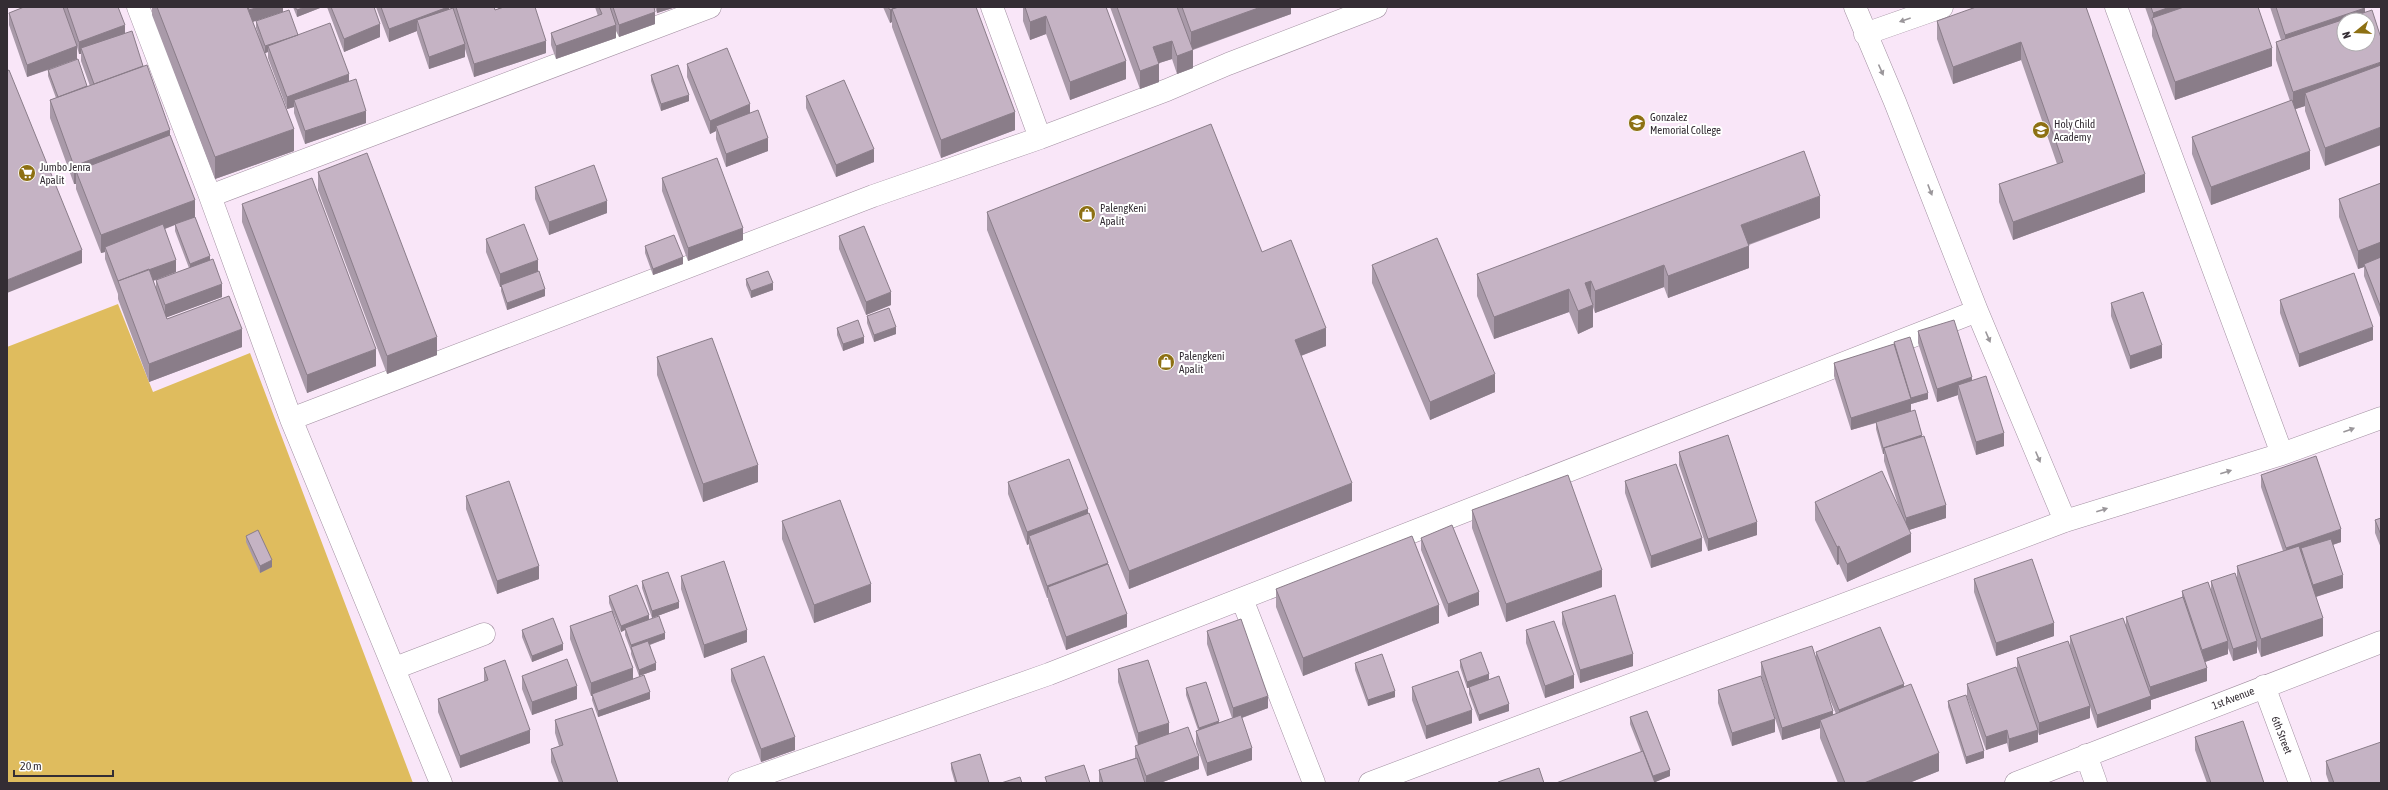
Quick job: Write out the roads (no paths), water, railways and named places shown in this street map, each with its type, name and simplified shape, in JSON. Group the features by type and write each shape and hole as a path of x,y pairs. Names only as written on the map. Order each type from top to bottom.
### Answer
{"street":[{"path":"138,7 210,196 291,418 441,783"},
{"path":"210,196 710,7"},
{"path":"992,7 1040,138"},
{"path":"291,418 873,196 1040,138 1167,90 1228,64 1376,7"},
{"path":"1855,7 1865,34 1895,102 1977,311 2065,521"},
{"path":"1865,34 1942,7"},
{"path":"2116,7 2282,454"},
{"path":"739,783 1049,674 1977,311"},
{"path":"1370,783 2065,521 2282,454 2381,418"},
{"path":"1242,598 1314,783"},
{"path":"395,668 484,634"},
{"name":"1st Avenue","path":"2016,783 2381,642"},
{"name":"6th Street","path":"2264,686 2300,783"},
{"path":"2086,755 2096,783"}],"place":[{"name":"Gonzalez Memorial College","path":"1637,123"},
{"name":"Holy Child Academy","path":"2041,130"},
{"name":"Jumbo Jenra Apalit","path":"27,173"},
{"name":"PalengKeni Apalit","path":"1087,214"},
{"name":"Palengkeni Apalit","path":"1166,362"}]}
